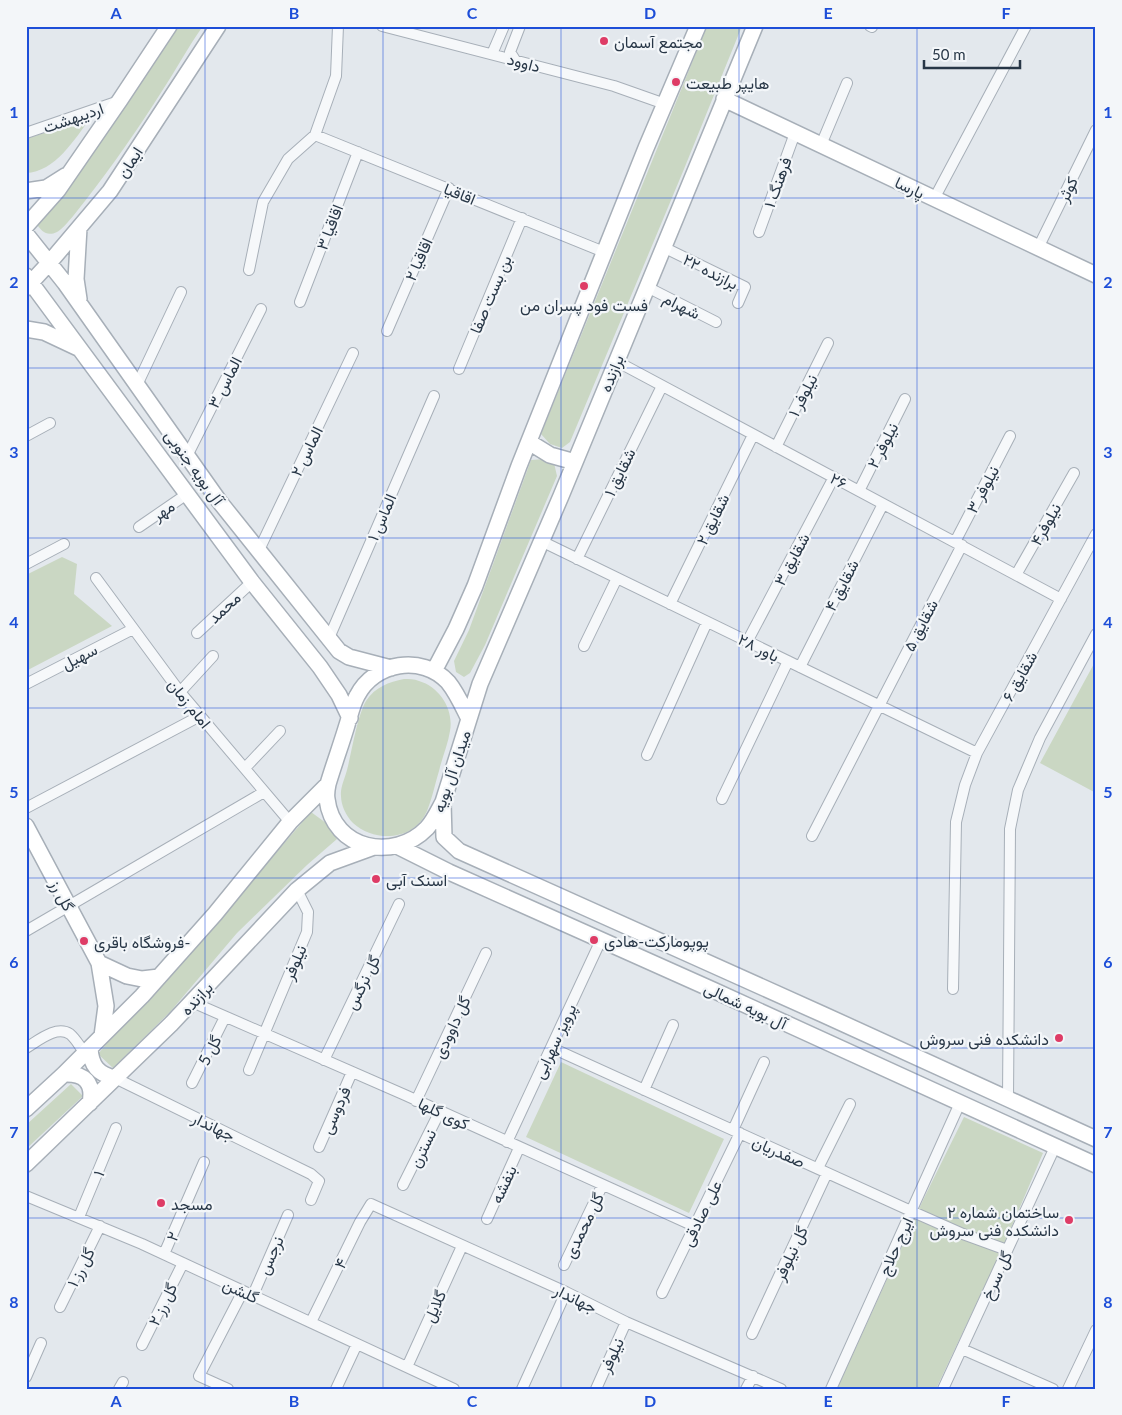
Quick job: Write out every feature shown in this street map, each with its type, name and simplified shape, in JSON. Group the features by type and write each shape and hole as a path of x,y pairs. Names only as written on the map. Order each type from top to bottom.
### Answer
{"main road":[{"path":"63,247 51,246 41,240 30,222 58,190 169,26"},
{"name":"ایمان","path":"28,282 50,262 110,191 218,26"},
{"path":"434,671 456,629 474,586 604,252 698,26"},
{"name":"برازنده","path":"469,720 480,684 575,462 754,26"},
{"name":"پارسا","path":"724,99 1038,248 1095,272"},
{"path":"26,191 46,188 70,173"},
{"path":"79,228 76,279 81,305"},
{"name":"آل بویه جنوبی","path":"26,234 50,262 219,501 339,651 349,657 391,668"},
{"name":"آل بویه جنوبی","path":"28,282 81,350 252,582 320,667 350,718"},
{"path":"26,328 44,332 81,350"},
{"path":"529,442 550,454 575,462"},
{"name":"میدان آل بویه","path":"399,665 417,665 434,671 448,683 469,720 443,802 426,829 408,841 389,847 374,847 362,844 341,830 334,821 326,797 328,784 357,696 368,681 382,670 399,665"},
{"path":"26,1110 142,996 215,914 290,822 328,784"},
{"name":"آل بویه شمالی","path":"443,802 444,837 459,851 797,1002 1096,1139"},
{"name":"گل رز","path":"26,826 99,963 106,1006 102,1036"},
{"name":"آل بویه شمالی","path":"397,846 449,872 785,1023 1096,1166"},
{"name":"برازنده","path":"26,1164 171,1024 297,890 330,863 374,847"},
{"path":"99,963 126,976 142,979 159,977"},
{"path":"785,1023 797,1002"},
{"path":"87,1051 99,1071 115,1078"},
{"path":"64,1074 74,1073 83,1077 89,1084 92,1094 90,1103"}],"street":[{"path":"250,270 264,202 288,159 315,135 336,76 338,26"},
{"name":"داوود","path":"382,26 614,86 665,104"},
{"path":"492,54 504,26"},
{"path":"516,60 510,52 520,26"},
{"path":"934,199 1026,26"},
{"path":"821,145 847,83"},
{"name":"اردیبهشت","path":"26,133 120,100"},
{"name":"کوثر","path":"1038,248 1096,130"},
{"name":"فرهنگ ۱","path":"759,232 795,133"},
{"name":"اقاقیا","path":"315,135 604,252"},
{"name":"اقاقیا ۳","path":"300,302 358,152"},
{"name":"اقاقیا ۲","path":"386,331 449,188"},
{"name":"بن بست صفا","path":"459,369 522,218"},
{"name":"برازنده ۲۲","path":"663,247 745,287 738,303"},
{"name":"شهرام","path":"647,287 716,322"},
{"path":"137,386 181,292"},
{"name":"الماس ۳","path":"187,456 261,309"},
{"name":"نیلوفر ۱","path":"776,447 828,343"},
{"name":"الماس ۲","path":"259,550 353,353"},
{"name":"۲۶","path":"616,361 1061,599"},
{"name":"شقایق ۱","path":"577,559 662,386"},
{"name":"الماس ۱","path":"329,638 434,396"},
{"name":"نیلوفر ۲","path":"859,491 906,399"},
{"path":"26,436 50,423"},
{"name":"شقایق ۲","path":"670,604 754,435"},
{"name":"نیلوفر ۳","path":"958,544 1010,436"},
{"name":"نیلوفر۴","path":"1016,575 1074,473"},
{"name":"شقایق ۳","path":"747,642 834,477"},
{"name":"مهر","path":"139,527 187,494"},
{"name":"شقایق ۴","path":"800,667 883,504"},
{"name":"شقایق ۶","path":"953,989 956,822 965,785 977,753 1096,534"},
{"name":"باور ۲۸","path":"541,541 977,753"},
{"path":"26,564 64,544"},
{"name":"شقایق ۵","path":"812,836 879,706 958,544"},
{"name":"امام زمان","path":"96,578 180,692 290,822"},
{"path":"584,646 617,578"},
{"name":"محمد","path":"197,633 252,582"},
{"path":"648,755 707,622"},
{"name":"سهیل","path":"26,684 133,629"},
{"path":"1008,1099 1010,828 1018,790 1040,738 1096,634"},
{"path":"180,692 213,656"},
{"path":"722,798 788,661"},
{"path":"26,808 200,716"},
{"path":"245,768 280,731"},
{"path":"26,931 264,792"},
{"name":"نیلوفر","path":"249,1070 307,932 308,912 297,890"},
{"name":"گل نرگس","path":"324,1060 399,904"},
{"name":"پرویز سهرابی","path":"507,1142 601,940"},
{"name":"گل داوودی","path":"416,1100 486,952"},
{"name":"کوی گلها","path":"192,1002 416,1100 602,1186 694,1226"},
{"name":"گل 5","path":"192,1083 226,1017"},
{"path":"644,1090 673,1025"},
{"path":"26,1048 56,1031 70,1035 87,1051"},
{"name":"صفدریان","path":"552,1048 911,1211 963,1234 1007,1250"},
{"name":"علی صادقی","path":"662,1293 736,1132 764,1062"},
{"name":"فردوسی","path":"319,1147 352,1072"},
{"name":"جهاندار","path":"115,1078 311,1174 319,1181 311,1200"},
{"name":"ایرج حلاج","path":"831,1389 960,1103"},
{"name":"گل نیلوفر","path":"752,1334 850,1104"},
{"name":"نسترن","path":"404,1185 440,1111"},
{"name":"۱","path":"79,1218 116,1128"},
{"name":"گل سرخ","path":"944,1389 1055,1147"},
{"name":"بنفشه","path":"487,1219 519,1148"},
{"name":"۲","path":"164,1254 204,1162"},
{"name":"گل محمدی","path":"564,1265 602,1186"},
{"name":"گلشن","path":"26,1196 164,1254 454,1389"},
{"name":"جهاندار","path":"371,1204 566,1292 626,1322 781,1389"},
{"name":"۴","path":"311,1322 360,1222 371,1204"},
{"name":"نرجس","path":"228,1389 199,1376 248,1293 288,1215"},
{"name":"گل رز ۱","path":"60,1307 100,1226"},
{"name":"گلایل","path":"407,1367 462,1246"},
{"name":"گل رز ۲","path":"142,1345 183,1263"},
{"path":"522,1389 566,1292"},
{"name":"نیلوفر","path":"596,1389 626,1322"},
{"path":"1068,1389 1096,1330"},
{"path":"26,1377 41,1343"},
{"path":"336,1389 358,1344"},
{"path":"962,1349 1053,1389"},
{"path":"746,1389 753,1376"}],"green space":[{"path":"175,26 203,26 144,119 72,218 57,232 50,234 45,232 36,223"},
{"path":"707,26 742,26 570,442 562,448 550,444 541,434"},
{"path":"91,117 71,144 55,161 46,167 26,173 26,139"},
{"path":"545,459 554,463 557,476 485,645 470,673 464,677 456,672 454,661 469,630 531,460"},
{"path":"62,557 77,564 74,594 112,626 26,671 26,575"},
{"path":"1096,660 1096,793 1040,763"},
{"path":"404,679 427,684 439,694 444,700 450,715 450,731 430,802 421,821 404,833 383,836 372,834 350,820 343,807 341,790 357,725 366,701 383,686"},
{"path":"311,812 326,823 337,839 307,865 237,933 170,1012 113,1068 98,1054 126,1021 173,973"},
{"path":"561,1062 724,1139 689,1213 526,1137"},
{"path":"71,1084 83,1096 26,1149 26,1125"},
{"path":"964,1117 1043,1153 1003,1247 936,1389 837,1389 924,1198"}],"place":[{"name":"مجتمع آسمان","path":"604,41"},
{"name":"هایپر طبیعت","path":"676,82"},
{"name":"فست فود پسران من","path":"584,286"},
{"name":"اسنک آبی","path":"376,879"},
{"name":"پوپومارکت-هادی","path":"594,940"},
{"name":"فروشگاه باقری-","path":"84,941"},
{"name":"دانشکده فنی سروش","path":"1059,1038"},
{"name":"مسجد","path":"161,1203"},
{"name":"ساختمان شماره ۲ دانشکده فنی سروش","path":"1069,1220"}]}
